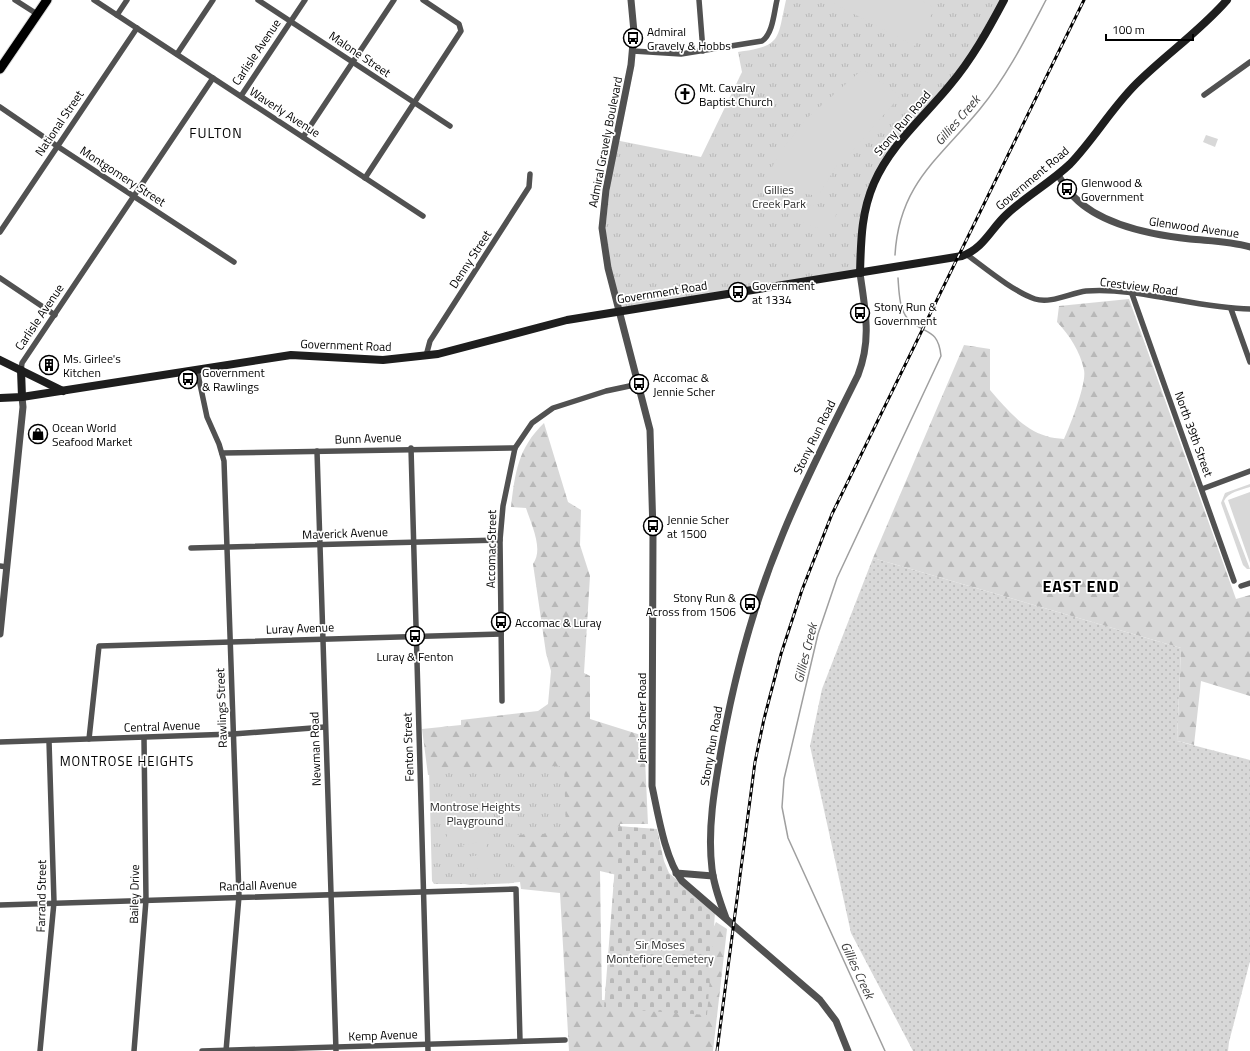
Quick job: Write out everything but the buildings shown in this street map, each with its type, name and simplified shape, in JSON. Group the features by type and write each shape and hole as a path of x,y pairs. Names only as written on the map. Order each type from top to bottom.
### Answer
{"main road":[{"path":"0,69 47,0"},
{"name":"Stony Run Road","path":"860,273 859,244 862,221 867,200 881,169 900,141 962,69 984,38 1004,0"},
{"name":"Government Road","path":"0,398 22,397 63,391 292,355 383,360 426,356 452,351 567,320 860,273 966,254 979,246 1010,211 1058,175 1084,148 1117,105 1136,84 1198,31 1227,0"},
{"path":"0,360 63,391"},
{"name":"Carlisle Avenue","path":"22,370 22,397"}],"street":[{"path":"15,0 37,14"},
{"name":"Waverly Avenue","path":"94,0 424,216"},
{"path":"117,15 127,0"},
{"path":"177,54 213,0"},
{"name":"Malone Street","path":"258,0 450,126"},
{"name":"Carlisle Avenue","path":"241,96 304,0"},
{"path":"303,137 394,0"},
{"path":"365,178 459,34 461,28 459,24 423,0"},
{"name":"Admiral Gravely Boulevard","path":"620,311 606,257 603,216 633,51 634,26 632,0"},
{"path":"698,0 703,52"},
{"path":"633,51 680,54 703,52 758,42 766,39 770,31 777,0"},
{"name":"National Street","path":"0,232 137,28"},
{"path":"1204,95 1250,62"},
{"name":"Carlisle Avenue","path":"22,370 22,363 213,78"},
{"name":"Montgomery Street","path":"0,107 234,262"},
{"name":"Denny Street","path":"426,356 430,341 529,187 530,174"},
{"name":"Glenwood Avenue","path":"1058,175 1078,201 1093,212 1124,225 1166,236 1225,241 1250,247"},
{"name":"Crestview Road","path":"966,254 999,277 1035,299 1046,300 1074,293 1091,291 1132,294 1231,309 1250,309"},
{"name":"Stony Run Road","path":"726,918 713,876 711,840 714,798 726,722 738,672 767,576 782,536 863,359 868,328 860,273"},
{"path":"0,278 55,315"},
{"name":"North 39th Street","path":"1132,294 1234,581"},
{"path":"1231,309 1250,362"},
{"name":"Jennie Scher Road","path":"620,311 650,430 653,519 652,786 660,825 676,873 697,896 726,918 773,962 822,1003 836,1021 848,1051"},
{"name":"Rawlings Street","path":"197,370 205,410 222,453 224,462 239,896 226,1051"},
{"name":"Accomac Street","path":"502,701 500,540 502,506 515,448 532,423 553,408 606,391 639,384"},
{"name":"Carlisle Avenue","path":"0,634 4,566 23,407 22,397"},
{"name":"Bunn Avenue","path":"222,453 411,448 515,448"},
{"name":"Fenton Street","path":"411,448 415,636 428,1051"},
{"name":"Newman Road","path":"317,451 325,727 332,894 335,1049"},
{"path":"1202,489 1250,471"},
{"name":"Maverick Avenue","path":"191,548 500,540"},
{"path":"1241,586 1250,583"},
{"name":"Luray Avenue","path":"89,739 100,646 502,634"},
{"name":"Central Avenue","path":"0,742 233,734 325,727"},
{"name":"Bailey Drive","path":"134,1051 146,900 144,738"},
{"name":"Farrand Street","path":"40,1051 54,902 49,741"},
{"path":"676,873 713,876"},
{"name":"Randall Avenue","path":"0,905 239,896 516,889 520,1041"},
{"name":"Kemp Avenue","path":"202,1051 335,1049 427,1044 565,1040"}],"green space":[{"name":"Gillies Creek Park","path":"786,0 1004,0 984,37 900,141 867,200 860,273 621,311 604,241 615,140 701,157 742,72 738,52 763,47 775,39 781,24"},
{"path":"832,0 920,0 935,8 915,46 831,2"},
{"path":"863,69 900,96 843,162 839,162 818,196 761,186 782,150 806,119"},
{"path":"1206,135 1218,139 1215,147 1203,142"},
{"path":"811,205 824,208 836,214 835,223 826,227 818,228 800,221 801,206"},
{"path":"1129,299 1236,599 1250,595 1250,696 1201,681 1194,745 1177,741 1181,648 873,558 964,345 990,349 990,390 1015,417 1037,433 1064,439 1083,384 1084,370 1077,350 1070,338 1057,322 1059,306"},
{"path":"544,423 568,502 581,510 580,545 590,576 584,673 590,676 590,719 644,736 648,824 620,824 624,859 638,880 600,871 602,1000 641,1002 683,992 716,922 727,929 713,1051 569,1051 560,893 521,889 520,882 509,883 503,843 552,778 428,775 422,729 461,725 461,720 538,711 548,704 551,671 546,653 533,564 537,551 536,536 526,508 511,507 514,483 519,462 528,442"},
{"path":"1250,484 1250,487 1228,495 1224,501 1250,569 1247,569 1243,565 1221,503 1225,493"},
{"path":"1250,492 1250,563 1228,500"},
{"path":"873,558 1181,648 1177,741 1250,760 1250,961 1228,1051 913,1051 851,933 810,746 822,689"},
{"name":"Montrose Heights Playground","path":"564,766 566,833 513,835 514,883 470,885 434,884 432,881 429,769"},
{"path":"461,796 468,798 479,806 485,817 489,830 489,837 454,842 448,845 444,842 447,836 442,797"},
{"name":"Sir Moses Montefiore Cemetery","path":"618,826 657,829 664,861 669,873 715,913 707,1015 604,1008"},
{"path":"486,841 487,850 465,854 463,845"},
{"path":"488,854 490,867 468,870 466,857"}],"waterway":[{"name":"Gillies Creek","path":"895,255 898,230 904,209 913,191 936,158 965,127 990,96 1016,56 1046,0"},
{"name":"Gillies Creek","path":"885,1051 788,838 782,807 784,779 818,634 837,578 941,356 937,340 914,324 905,315 900,300 898,278"}],"railway":[{"path":"717,1051 755,762 764,719 781,654 802,590 832,514 1084,0"}],"place":[{"name":"Admiral Gravely & Hobbs","path":"633,38"},
{"name":"Mt. Cavalry Baptist Church","path":"685,94"},
{"name":"Glenwood & Government","path":"1067,189"},
{"name":"Government at 1334","path":"738,292"},
{"name":"Stony Run & Government","path":"860,313"},
{"name":"Ms. Girlee's Kitchen","path":"49,365"},
{"name":"Government & Rawlings","path":"188,379"},
{"name":"Accomac & Jennie Scher","path":"639,384"},
{"name":"Ocean World Seafood Market","path":"38,434"},
{"name":"Jennie Scher at 1500","path":"653,526"},
{"name":"Stony Run & Across from 1506","path":"750,604"},
{"name":"Accomac & Luray","path":"501,622"},
{"name":"Luray & Fenton","path":"415,636"}],"district":[{"name":"FULTON","path":"216,132"},
{"name":"EAST END","path":"1081,586"},
{"name":"MONTROSE HEIGHTS","path":"127,761"}]}
